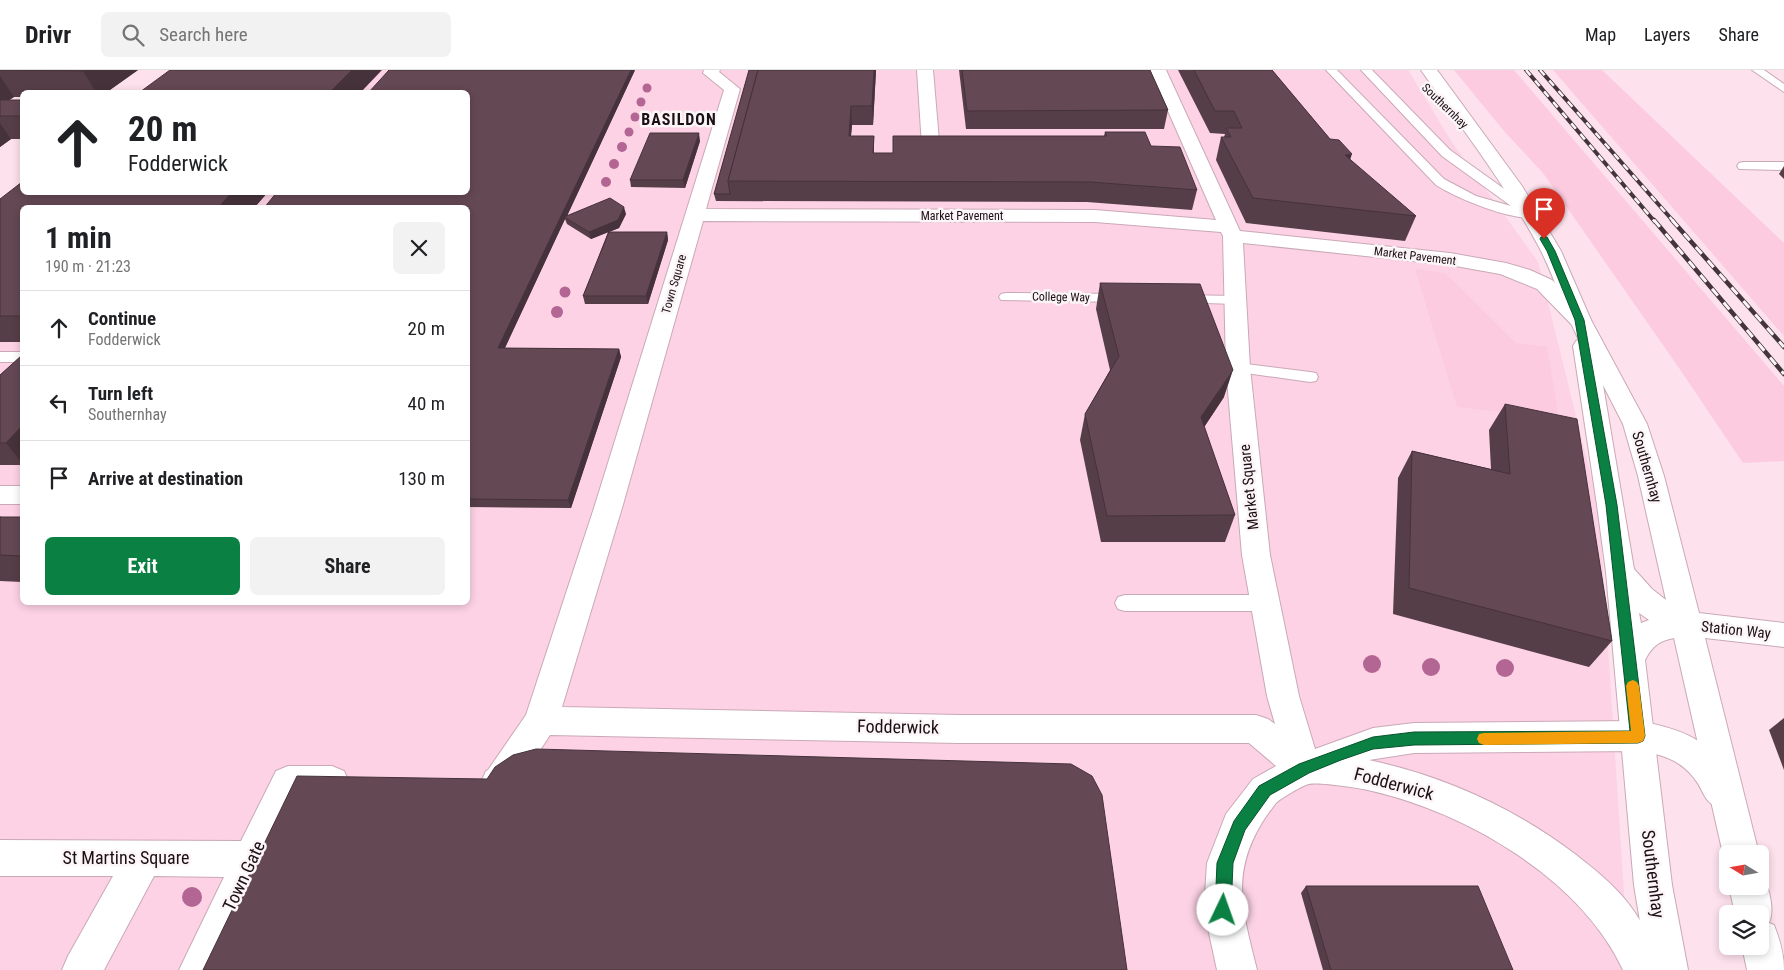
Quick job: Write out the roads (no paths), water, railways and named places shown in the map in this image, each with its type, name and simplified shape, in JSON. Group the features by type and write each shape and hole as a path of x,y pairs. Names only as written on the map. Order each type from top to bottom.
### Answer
{"street":[{"name":"Town Square","path":"541,721 608,508 732,89 711,73 712,70"},
{"path":"924,70 931,146 979,146"},
{"name":"Market Square","path":"1158,70 1191,147 1231,232 1238,368 1256,555 1283,696 1304,769"},
{"name":"Southernhay","path":"1422,74 1481,142 1530,214 1551,251 1580,320 1635,424 1648,468 1687,624 1739,845"},
{"path":"1172,147 1191,147"},
{"name":"Market Pavement","path":"694,215 1095,216 1231,232 1497,267 1522,274 1540,282 1580,320"},
{"name":"Southernhay","path":"1580,320 1610,496 1630,659 1653,885 1668,970"},
{"path":"0,495 20,495"},
{"name":"Southernhay","path":"1620,572 1631,588 1648,604 1666,616 1687,624"},
{"path":"1630,659 1636,646 1646,634 1663,627 1687,624"},
{"name":"Station Way","path":"1687,624 1784,635"},
{"path":"471,782 500,782 541,721"},
{"name":"Fodderwick","path":"541,721 960,729 1256,729 1304,769 1358,773 1403,784 1457,802 1509,829 1551,857 1590,890 1619,923 1644,970"},
{"name":"Fodderwick","path":"1304,769 1373,743 1414,738 1638,736 1660,739 1685,748 1703,762 1716,781 1732,814"},
{"path":"1238,970 1223,910 1225,863 1239,826 1264,790 1304,769"},
{"name":"Town Gate","path":"199,970 288,782 357,782"},
{"name":"St Martins Square","path":"0,858 253,859"},
{"path":"82,970 144,858"},
{"path":"1764,955 1767,970"}],"lane":[{"path":"1331,70 1440,182 1455,193 1480,202 1530,214"},
{"path":"1366,70 1446,153 1530,214"},
{"path":"1757,70 1784,89"},
{"path":"1742,166 1784,166"},
{"name":"College Way","path":"1006,297 1136,298"},
{"path":"1166,299 1235,300"},
{"path":"0,357 20,357"},
{"path":"1238,368 1310,377"},
{"path":"1125,603 1265,603"}],"railway":[{"path":"1526,70 1655,222"},
{"path":"1540,70 1674,222"},
{"path":"1654,220 1784,374"},
{"path":"1672,220 1784,347"}],"district":[{"name":"BASILDON","path":"679,119"}]}
